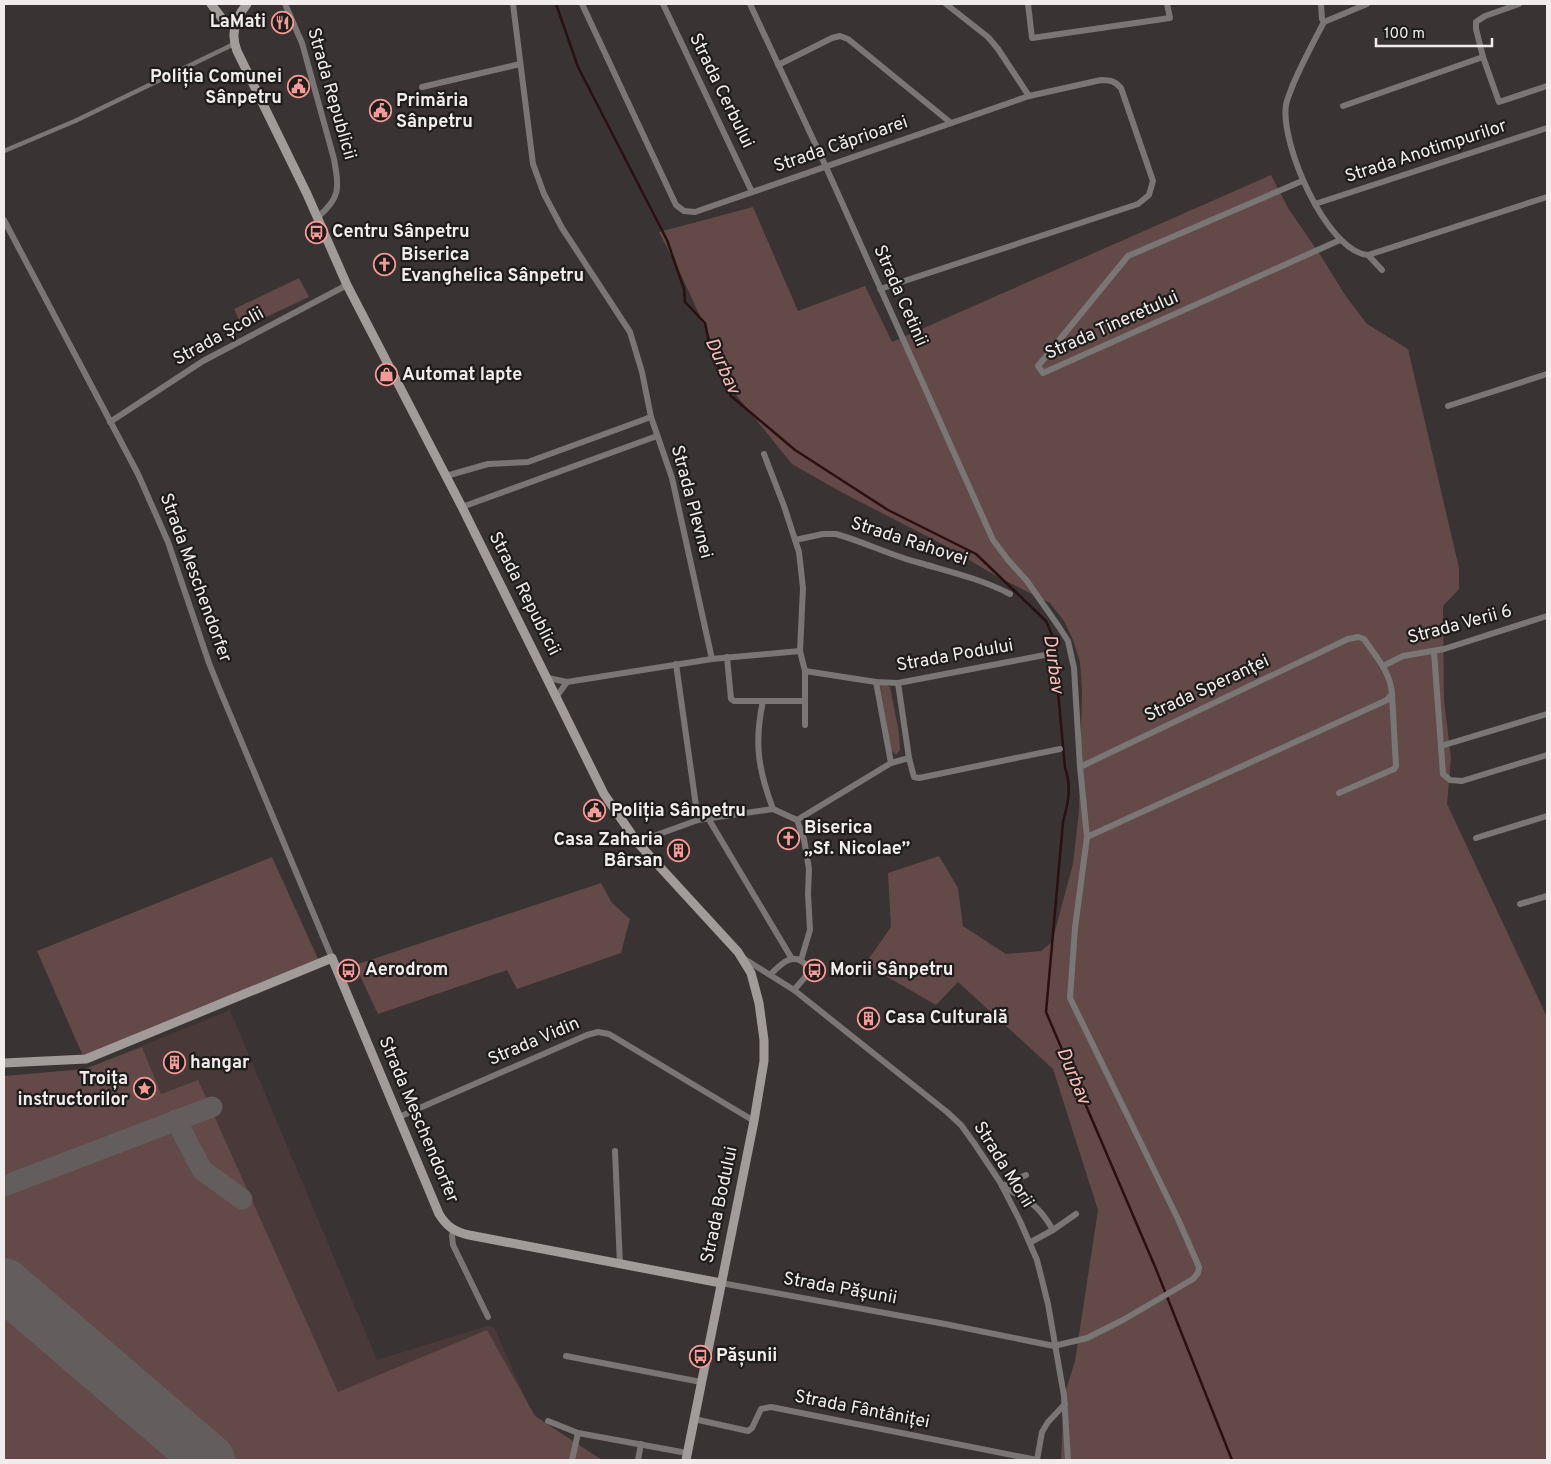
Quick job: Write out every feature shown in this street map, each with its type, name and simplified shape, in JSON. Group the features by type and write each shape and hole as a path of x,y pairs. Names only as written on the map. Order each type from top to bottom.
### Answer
{"main road":[{"path":"211,4 224,20 235,24 241,11 247,4"},
{"name":"Strada Republicii","path":"235,24 234,44 318,217 347,285 462,507 604,794 613,810 637,842 743,958"},
{"path":"4,1063 86,1059 332,958"},
{"name":"Strada Meschendorfer","path":"332,958 439,1214 453,1230"},
{"name":"Strada Bodului","path":"686,1456 754,1121 764,1061 764,1040 759,1003 751,973 743,958"},
{"name":"Strada Pășunii","path":"453,1230 469,1236 720,1283"}],"street":[{"name":"Strada Plevnei","path":"513,4 533,164 540,184 562,228 630,332 642,372 651,417 672,478 712,659"},
{"name":"Strada Căprioarei","path":"582,4 676,205 684,211 695,212 1029,96 1101,80 1116,82 1121,88 1153,181 1150,195 1138,204 880,289"},
{"name":"Strada Cerbului","path":"662,4 752,192"},
{"name":"Strada Cetinii","path":"750,4 826,166 993,540 1027,581 1068,641 1074,668 1080,767 1087,837 1074,936 1070,998 1197,1259 1199,1267 1198,1273 1193,1279 1123,1320 1088,1338 1054,1346"},
{"path":"946,4 988,37 1029,96"},
{"path":"1028,4 1032,38 1170,18 1167,4"},
{"path":"1321,4 1324,22"},
{"path":"1367,4 1324,22 1296,77 1286,105 1286,127 1302,181 1315,204 1340,240 1359,254 1368,255 1547,197"},
{"path":"1519,4 1486,16 1476,22 1483,57 1499,102 1547,86"},
{"name":"Strada Republicii","path":"286,6 302,43 334,159 337,183 333,202 318,217"},
{"path":"778,65 832,38 840,36 848,39 951,123"},
{"path":"4,151 75,121 234,44"},
{"path":"1343,106 1483,57"},
{"path":"422,86 520,64"},
{"name":"Strada Anotimpurilor","path":"1315,204 1547,128"},
{"name":"Strada Tineretului","path":"1302,181 1128,256 1038,366 1043,373 1340,240"},
{"name":"Strada Meschendorfer","path":"4,220 138,474 163,529 212,672 332,958"},
{"path":"1368,255 1382,270"},
{"name":"Strada Școlii","path":"110,422 204,361 347,285"},
{"path":"1448,406 1547,374"},
{"path":"446,476 488,464 528,462 651,417"},
{"path":"462,507 657,436"},
{"path":"764,454 799,552 802,588 800,651 804,671 805,725"},
{"name":"Strada Rahovei","path":"795,540 823,534 836,534 919,563 957,572 1010,594"},
{"name":"Strada Verii 6","path":"1383,666 1403,656 1434,652 1547,616"},
{"name":"Strada Speranței","path":"1080,767 1348,639 1358,637 1364,639 1383,666"},
{"path":"548,678 568,682 712,659 800,651"},
{"path":"1434,652 1443,774 1450,780 1462,780 1547,755"},
{"name":"Strada Podului","path":"804,671 876,682 898,683 1050,654"},
{"path":"727,657 731,699 734,701 804,701"},
{"path":"676,664 698,820"},
{"path":"1339,793 1394,769 1396,766 1392,687 1383,666"},
{"path":"557,696 568,682"},
{"path":"876,682 891,763"},
{"path":"898,683 909,758 913,775 919,778 1060,749"},
{"path":"1087,837 1387,700 1392,694"},
{"path":"763,701 757,732 758,749 762,777 773,809"},
{"path":"1441,746 1547,714"},
{"path":"797,820 891,763 909,758"},
{"path":"637,842 698,820 773,809 797,820 804,839 809,869 810,930 801,960"},
{"path":"1476,838 1547,816"},
{"path":"708,818 792,958"},
{"path":"1520,904 1547,896"},
{"name":"Strada Morii","path":"743,958 794,990 947,1112 961,1125 1002,1186 1030,1242 1042,1278 1065,1404 1068,1460"},
{"path":"771,974 784,961 792,958 801,960 806,965 806,976 794,990"},
{"path":"751,973 764,970"},
{"name":"Strada Vidin","path":"399,1117 587,1035 598,1032 609,1034 754,1121"},
{"path":"615,1151 620,1265"},
{"path":"1002,1186 1026,1175"},
{"path":"1002,1186 1035,1205 1045,1216 1053,1230"},
{"path":"1030,1242 1053,1230 1076,1214"},
{"name":"Strada Meschendorfer","path":"453,1230 453,1245 488,1317"},
{"name":"Strada Pășunii","path":"720,1283 1054,1346"},
{"path":"566,1356 701,1382"},
{"path":"1037,1460 1042,1432 1048,1422 1065,1404"},
{"name":"Strada Fântâniței","path":"694,1419 748,1431 752,1428 760,1409 771,1407 1037,1460"},
{"path":"548,1421 578,1433 641,1444 686,1456"},
{"path":"572,1460 578,1433"},
{"path":"638,1460 641,1444"}],"shaded area":[{"path":"1271,175 1288,208 1345,295 1367,324 1408,349 1459,568 1459,589 1443,606 1444,700 1451,758 1447,804 1547,1017 1547,1460 1061,1460 1064,1396 1075,1361 1098,1210 1053,1069 958,982 936,1005 865,964 891,927 888,873 939,856 958,888 963,926 1006,954 1041,951 1052,942 1073,864 1079,811 1082,690 1080,662 1073,640 1064,621 1050,603 998,577 942,544 841,492 792,464 737,396 659,232 753,207 798,311 865,286 892,342"},
{"path":"299,278 309,297 243,328 234,309"},
{"path":"885,684 890,687 899,733 900,750 896,755 891,750 880,685"},
{"path":"272,857 319,961 83,1056 37,951"},
{"path":"601,883 612,903 630,919 621,953 517,989 507,970 378,1014 355,965"},
{"path":"230,1010 377,1360 487,1326 494,1327 534,1418 49,1460 4,1076 85,1069"},
{"path":"142,1047 161,1094 198,1080 338,1392 487,1330 535,1416 602,1460 4,1460 4,1076 85,1069"}],"waterway":[{"name":"Durbav","path":"556,4 578,67 667,240 684,289 685,302 705,323 710,347 731,396 795,450 888,510 976,554 1046,621 1053,637 1065,768 1069,788 1063,822 1046,1012 1156,1269 1232,1460"}],"taxiway":[{"path":"4,1186 212,1107"},
{"path":"176,1120 202,1170 242,1199"}],"runway":[{"path":"4,1284 209,1460"}],"place":[{"name":"LaMati","path":"282,22"},
{"name":"Poliția Comunei Sânpetru","path":"298,87"},
{"name":"Primăria Sânpetru","path":"380,111"},
{"name":"Centru Sânpetru","path":"316,232"},
{"name":"Biserica Evanghelica Sânpetru","path":"385,265"},
{"name":"Automat lapte","path":"386,375"},
{"name":"Poliția Sânpetru","path":"595,811"},
{"name":"Biserica „Sf. Nicolae”","path":"788,838"},
{"name":"Casa Zaharia Bârsan","path":"679,850"},
{"name":"Aerodrom","path":"349,970"},
{"name":"Morii Sânpetru","path":"814,970"},
{"name":"Casa Culturală","path":"869,1018"},
{"name":"hangar","path":"174,1063"},
{"name":"Troița instructorilor","path":"144,1089"},
{"name":"Pășunii","path":"700,1356"}]}
